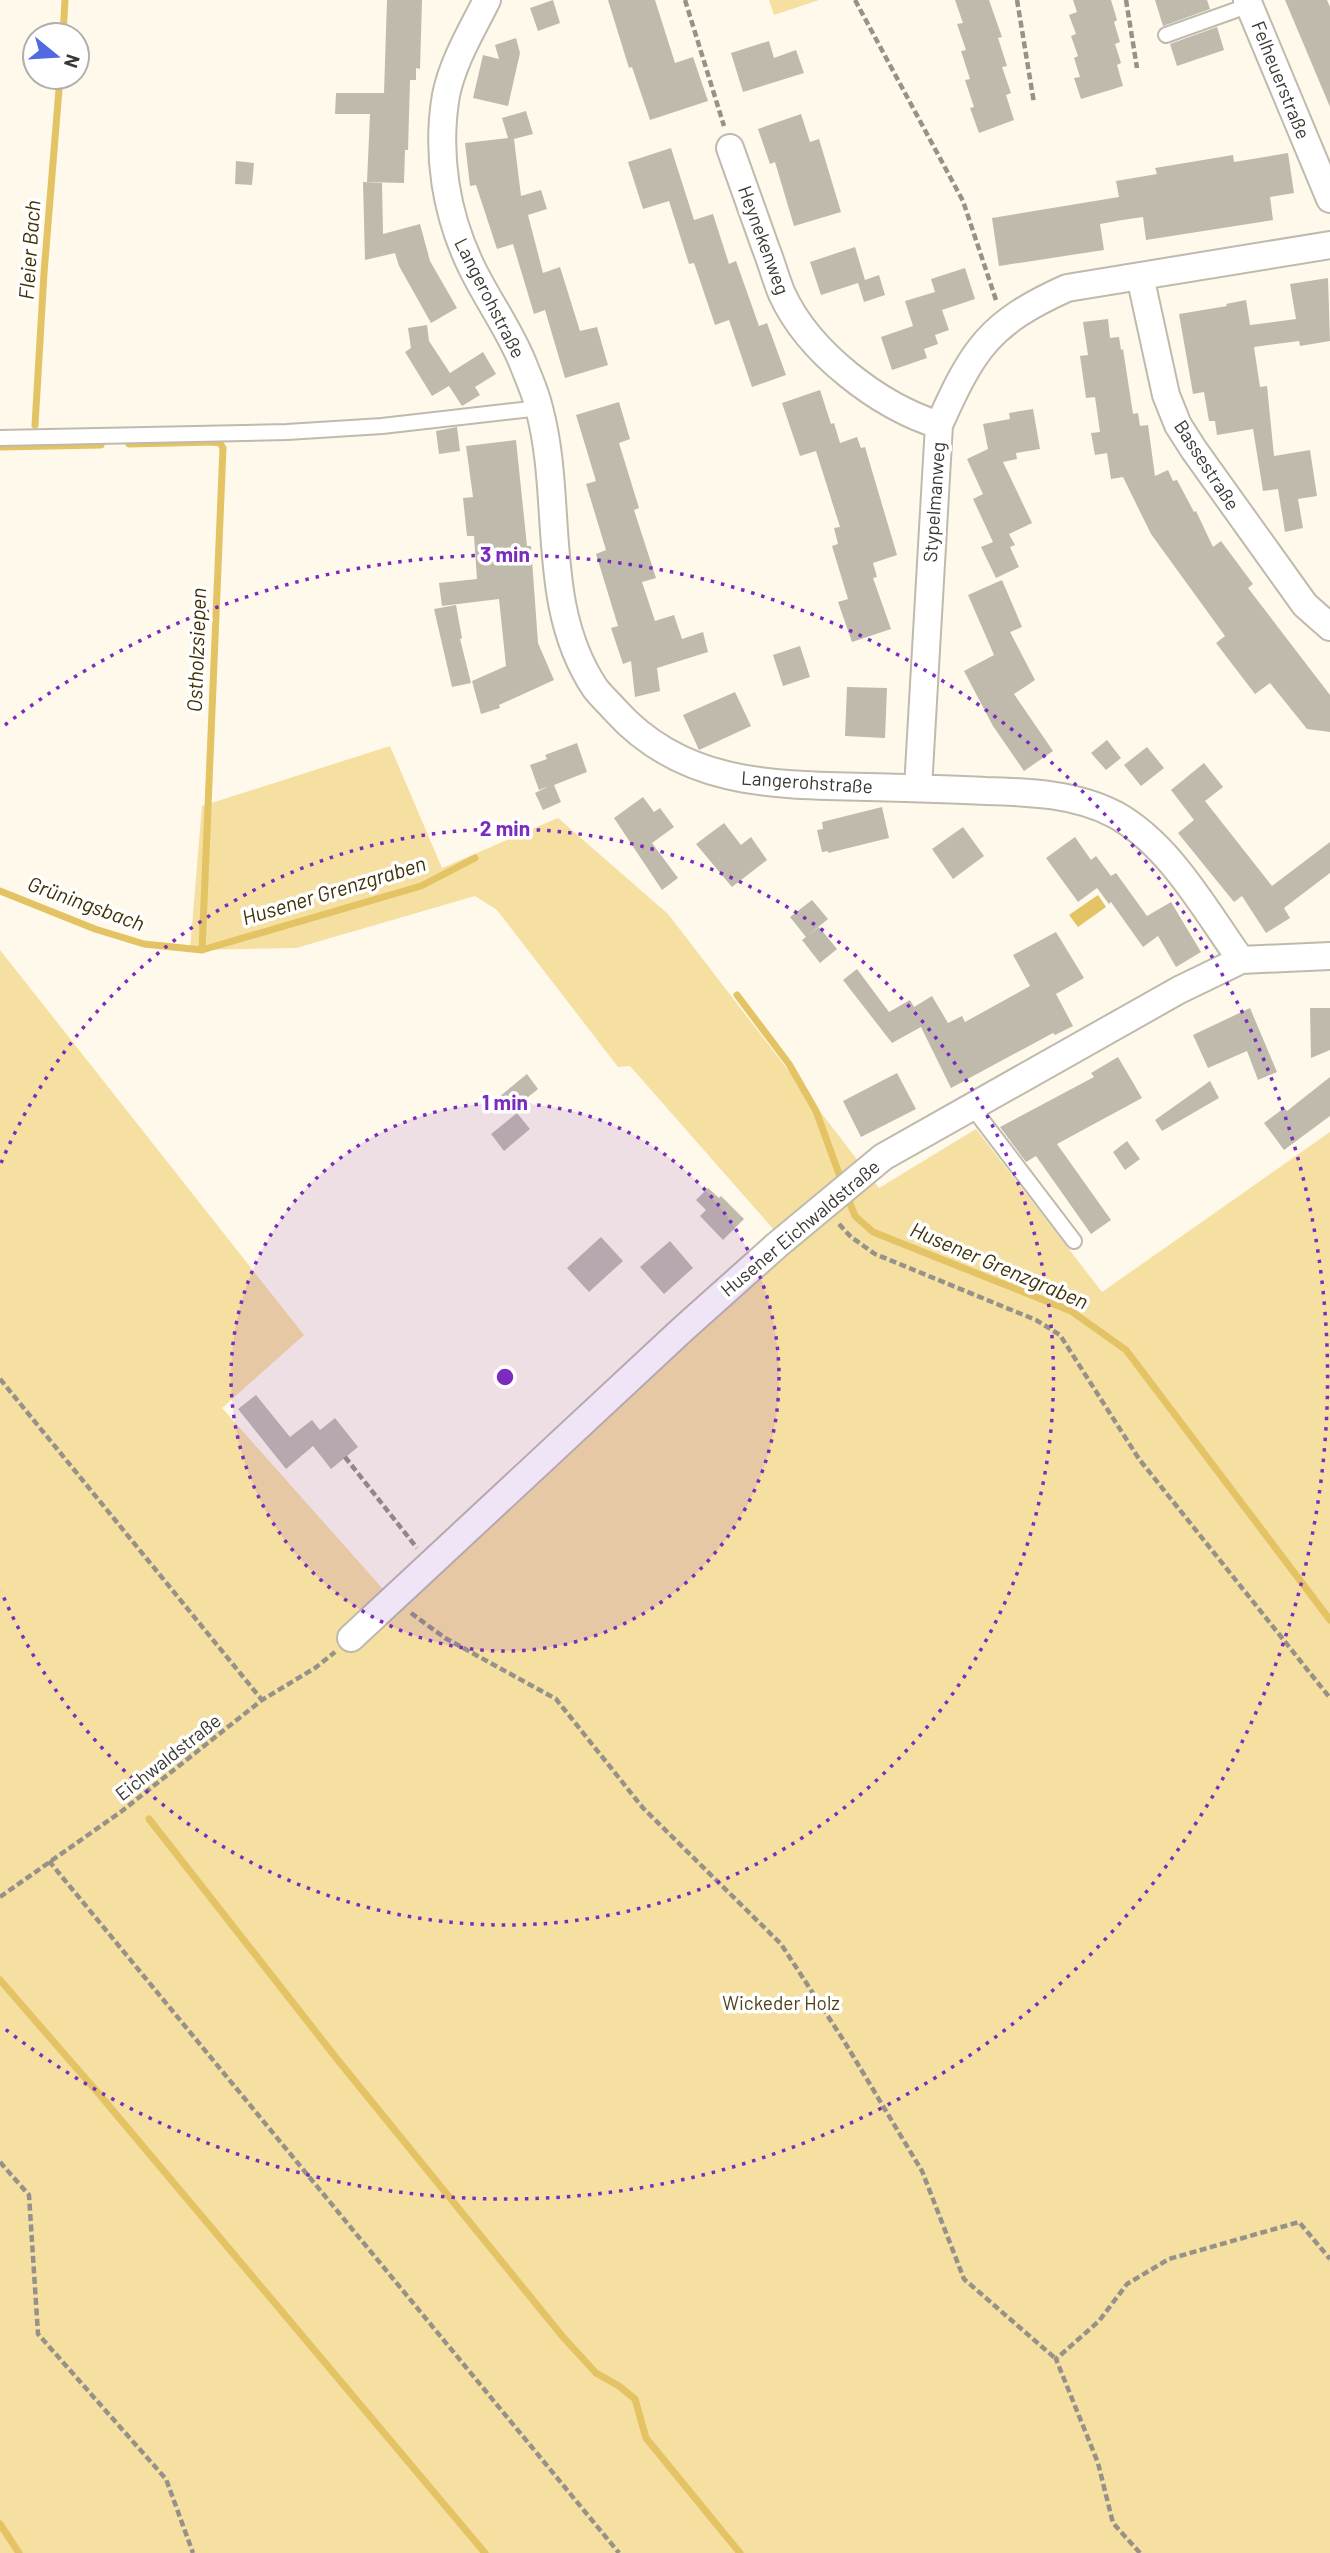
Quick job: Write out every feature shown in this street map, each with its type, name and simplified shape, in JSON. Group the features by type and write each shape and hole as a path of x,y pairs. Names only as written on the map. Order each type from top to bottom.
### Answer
{"street":[{"name":"Langerohstraße","path":"487,0 462,49 446,94 442,159 450,215 471,266 522,361 540,408 549,469 552,535 560,592 571,640 596,689 624,720 654,747 687,764 734,778 821,786 1012,792 1075,799 1115,815 1152,840 1241,960"},
{"name":"Felheuerstraße","path":"1249,3 1330,199"},
{"name":"Heynekenweg","path":"730,148 783,296 801,324 836,366 919,419 939,425"},
{"name":"Stypelmanweg","path":"918,788 939,425 961,376 980,347 1004,324 1033,303 1067,288 1330,245"},
{"name":"Bassestraße","path":"1140,276 1166,395 1178,425 1305,605 1330,627"},
{"name":"Husener Eichwaldstraße","path":"352,1638 683,1329 883,1157 1179,990 1241,960 1330,956"}],"lane":[{"path":"1166,35 1249,3"},
{"path":"0,438 287,432 382,426 540,408"},
{"path":"972,1107 1074,1241"}],"path":[{"path":"685,0 730,148"},
{"path":"855,0 963,201 1004,324"},
{"path":"1017,0 1034,103"},
{"path":"1126,0 1137,68"},
{"path":"828,1203 851,1237 875,1254 1036,1320 1060,1335 1139,1459 1330,1698"},
{"path":"0,1379 262,1700"},
{"path":"345,1457 430,1565"},
{"path":"393,1600 445,1638 556,1699 643,1808 781,1944 922,2171 964,2279 1056,2359 1098,2463 1113,2523 1140,2553"},
{"name":"Eichwaldstraße","path":"0,1897 122,1811 262,1700 315,1668 352,1638"},
{"path":"49,1861 620,2553"},
{"path":"0,2162 29,2195 38,2333 166,2479 193,2553"},
{"path":"1056,2359 1099,2321 1127,2284 1169,2259 1299,2222 1330,2259"}],"green space":[{"path":"769,0 819,0 774,15"},
{"name":"Wickeder Holz","path":"390,746 442,868 558,818 668,914 879,1188 976,1129 1102,1292 1330,1132 1330,2553 0,2553 0,950 304,1335 222,1408 399,1607 790,1248 630,1066 618,1067 497,910 475,896 296,948 190,950 202,806"}],"shaded area":[{"path":"1098,895 1106,907 1078,927 1069,915"}],"building":[{"path":"387,0 422,0 420,69 416,68 416,80 410,80 404,183 367,182 370,114 335,114 336,93 384,93"},
{"path":"553,0 560,23 538,31 530,8"},
{"path":"608,0 655,0 675,63 693,57 708,101 650,120 632,67 629,68"},
{"path":"955,0 989,0 1002,37 998,38 1007,66 1002,67 1011,93 1006,95 1014,120 979,133 970,108 974,107 965,80 970,79 961,51 966,50 957,24 963,23"},
{"path":"1073,0 1111,0 1117,20 1114,22 1120,42 1115,44 1121,63 1117,65 1123,86 1081,99 1074,78 1080,77 1074,58 1078,56 1071,36 1076,34 1069,15 1077,12"},
{"path":"1155,0 1207,0 1210,9 1163,26"},
{"path":"1285,0 1327,0 1330,7 1330,107"},
{"path":"1217,27 1224,50 1177,66 1170,44"},
{"path":"516,38 520,53 508,106 473,98 483,55 499,59 495,45"},
{"path":"769,41 774,58 796,50 804,73 743,92 731,53"},
{"path":"526,111 533,134 514,139 521,196 541,190 547,209 528,215 543,273 560,267 580,331 597,327 608,365 565,378 545,310 534,314 513,244 497,249 476,185 470,186 465,143 508,138 502,118"},
{"path":"801,114 810,142 819,139 841,212 794,226 775,162 770,164 758,129"},
{"path":"671,148 694,220 713,214 729,264 736,261 759,326 767,323 786,375 752,387 729,320 715,325 694,263 689,264 669,201 643,209 628,162"},
{"path":"1288,153 1294,193 1270,197 1273,220 1146,240 1143,217 1122,220 1100,224 1104,250 999,266 992,218 1119,197 1116,181 1157,174 1155,168 1233,155 1234,162"},
{"path":"236,161 254,163 252,185 235,184"},
{"path":"363,182 382,183 383,234 420,224 430,261 457,308 431,323 399,266 395,253 365,260"},
{"path":"855,247 865,280 879,275 885,295 864,302 858,283 821,295 810,262"},
{"path":"965,268 975,299 942,310 949,330 935,335 938,344 924,349 927,358 892,370 881,337 913,326 905,301 935,292 931,279"},
{"path":"1328,278 1330,341 1300,346 1299,341 1254,347 1260,387 1267,386 1274,456 1310,450 1317,496 1298,499 1303,528 1285,532 1278,489 1263,491 1253,429 1217,435 1215,421 1209,421 1204,392 1193,394 1179,314 1246,300 1250,325 1296,319 1290,284"},
{"path":"1108,319 1110,338 1119,337 1121,350 1123,349 1133,414 1138,413 1140,426 1148,425 1155,476 1168,470 1173,481 1177,480 1213,547 1221,541 1253,584 1248,588 1330,695 1330,732 1307,729 1270,683 1255,694 1216,643 1225,636 1151,534 1123,477 1111,479 1107,453 1095,455 1091,433 1100,432 1095,397 1086,398 1080,356 1088,355 1083,322"},
{"path":"427,325 429,341 450,373 483,352 496,374 475,387 480,395 462,406 449,386 432,396 405,352 411,348 408,328"},
{"path":"820,390 840,443 857,437 861,448 865,447 897,555 873,563 877,577 873,578 891,629 852,642 838,602 848,599 832,546 838,544 834,528 840,527 816,451 800,456 782,403"},
{"path":"619,402 630,439 619,443 639,508 634,510 656,578 642,582 655,621 674,615 682,639 703,632 708,652 657,668 660,691 635,697 631,661 623,664 611,628 618,626 596,554 606,550 586,484 596,481 576,415"},
{"path":"1033,409 1040,449 1016,453 1017,459 1003,462 1032,523 1009,534 1015,545 1010,547 1019,567 996,578 981,547 993,542 973,499 983,494 967,459 988,449 983,424 1010,419 1009,413"},
{"path":"457,427 460,451 439,454 436,431"},
{"path":"516,440 527,546 531,546 538,643 554,680 499,705 500,708 481,714 472,681 506,666 499,599 442,606 439,583 477,579 474,536 467,536 463,498 473,497 466,446"},
{"path":"1002,580 1022,627 1010,632 1035,680 1014,694 1053,751 1024,771 993,726 964,671 994,655 968,595"},
{"path":"456,605 462,638 460,639 471,683 452,687 434,609"},
{"path":"800,646 810,677 783,686 773,655"},
{"path":"847,687 887,688 885,738 845,736"},
{"path":"735,692 751,726 699,750 683,715"},
{"path":"1107,740 1121,758 1106,770 1091,753"},
{"path":"577,743 587,772 554,785 561,802 543,810 535,793 549,786 539,790 530,765 547,759 545,755"},
{"path":"1147,747 1164,768 1141,786 1124,765"},
{"path":"1204,763 1223,787 1205,801 1272,886 1330,842 1330,873 1284,908 1290,918 1266,933 1242,896 1234,902 1178,833 1194,820 1171,790"},
{"path":"643,797 654,812 660,808 674,827 652,843 678,878 662,890 614,818"},
{"path":"882,807 889,838 828,853 822,852 817,830 823,829 822,822"},
{"path":"724,823 741,845 751,837 767,860 732,887 696,844"},
{"path":"963,827 984,856 953,879 932,849"},
{"path":"1075,837 1091,860 1096,856 1111,876 1116,873 1147,916 1171,902 1201,952 1176,967 1158,936 1143,947 1111,902 1109,904 1097,888 1078,902 1046,858"},
{"path":"812,900 828,919 806,937 790,917"},
{"path":"819,927 837,949 820,963 802,940"},
{"path":"1056,932 1084,978 1056,994 1073,1026 1055,1035 1053,1033 951,1088 921,1027 892,1043 843,980 857,969 889,1012 910,1000 914,1007 932,996 948,1023 962,1016 965,1022 1030,986 1013,955"},
{"path":"1250,1008 1277,1072 1258,1080 1247,1051 1208,1068 1193,1035"},
{"path":"1310,1008 1330,1008 1330,1050 1311,1058"},
{"path":"1118,1057 1142,1098 1057,1144 1111,1220 1091,1234 1036,1156 1026,1162 1000,1127 1094,1077 1091,1073"},
{"path":"897,1073 916,1109 861,1137 843,1101"},
{"path":"527,1074 538,1089 511,1111 499,1097"},
{"path":"1330,1077 1330,1116 1284,1150 1264,1123 1284,1108 1287,1111"},
{"path":"1210,1081 1219,1098 1162,1131 1155,1120"},
{"path":"517,1113 530,1129 504,1151 491,1134"},
{"path":"1127,1141 1140,1159 1125,1170 1113,1152"},
{"path":"708,1188 719,1198 721,1196 744,1219 723,1240 700,1216 706,1210 696,1200"},
{"path":"601,1237 623,1261 589,1292 567,1268"},
{"path":"670,1241 693,1268 664,1294 640,1267"},
{"path":"256,1395 290,1437 312,1420 320,1430 335,1418 358,1447 331,1469 313,1446 286,1469 238,1409"}],"waterway":[{"name":"Fleier Bach","path":"64,21 65,0"},
{"name":"Fleier Bach","path":"35,425 59,91"},
{"name":"Ostholzsiepen","path":"129,444 213,442 220,443 223,448 202,950"},
{"name":"Ostholzsiepen","path":"0,447 101,445"},
{"name":"Husener Grenzgraben","path":"0,891 95,929 144,944 202,950 421,886 475,858"},
{"name":"Husener Grenzgraben","path":"737,995 789,1064 816,1111 842,1182"},
{"name":"Husener Grenzgraben","path":"846,1193 855,1216 873,1232 1071,1311 1126,1350 1330,1620"},
{"path":"149,1819 337,2059 563,2337 596,2373 635,2399 646,2438 740,2553"},
{"path":"0,1980 485,2553"},
{"path":"0,2524 19,2553"}],"water label":[{"name":"Grüningsbach","path":"86,904"}]}
